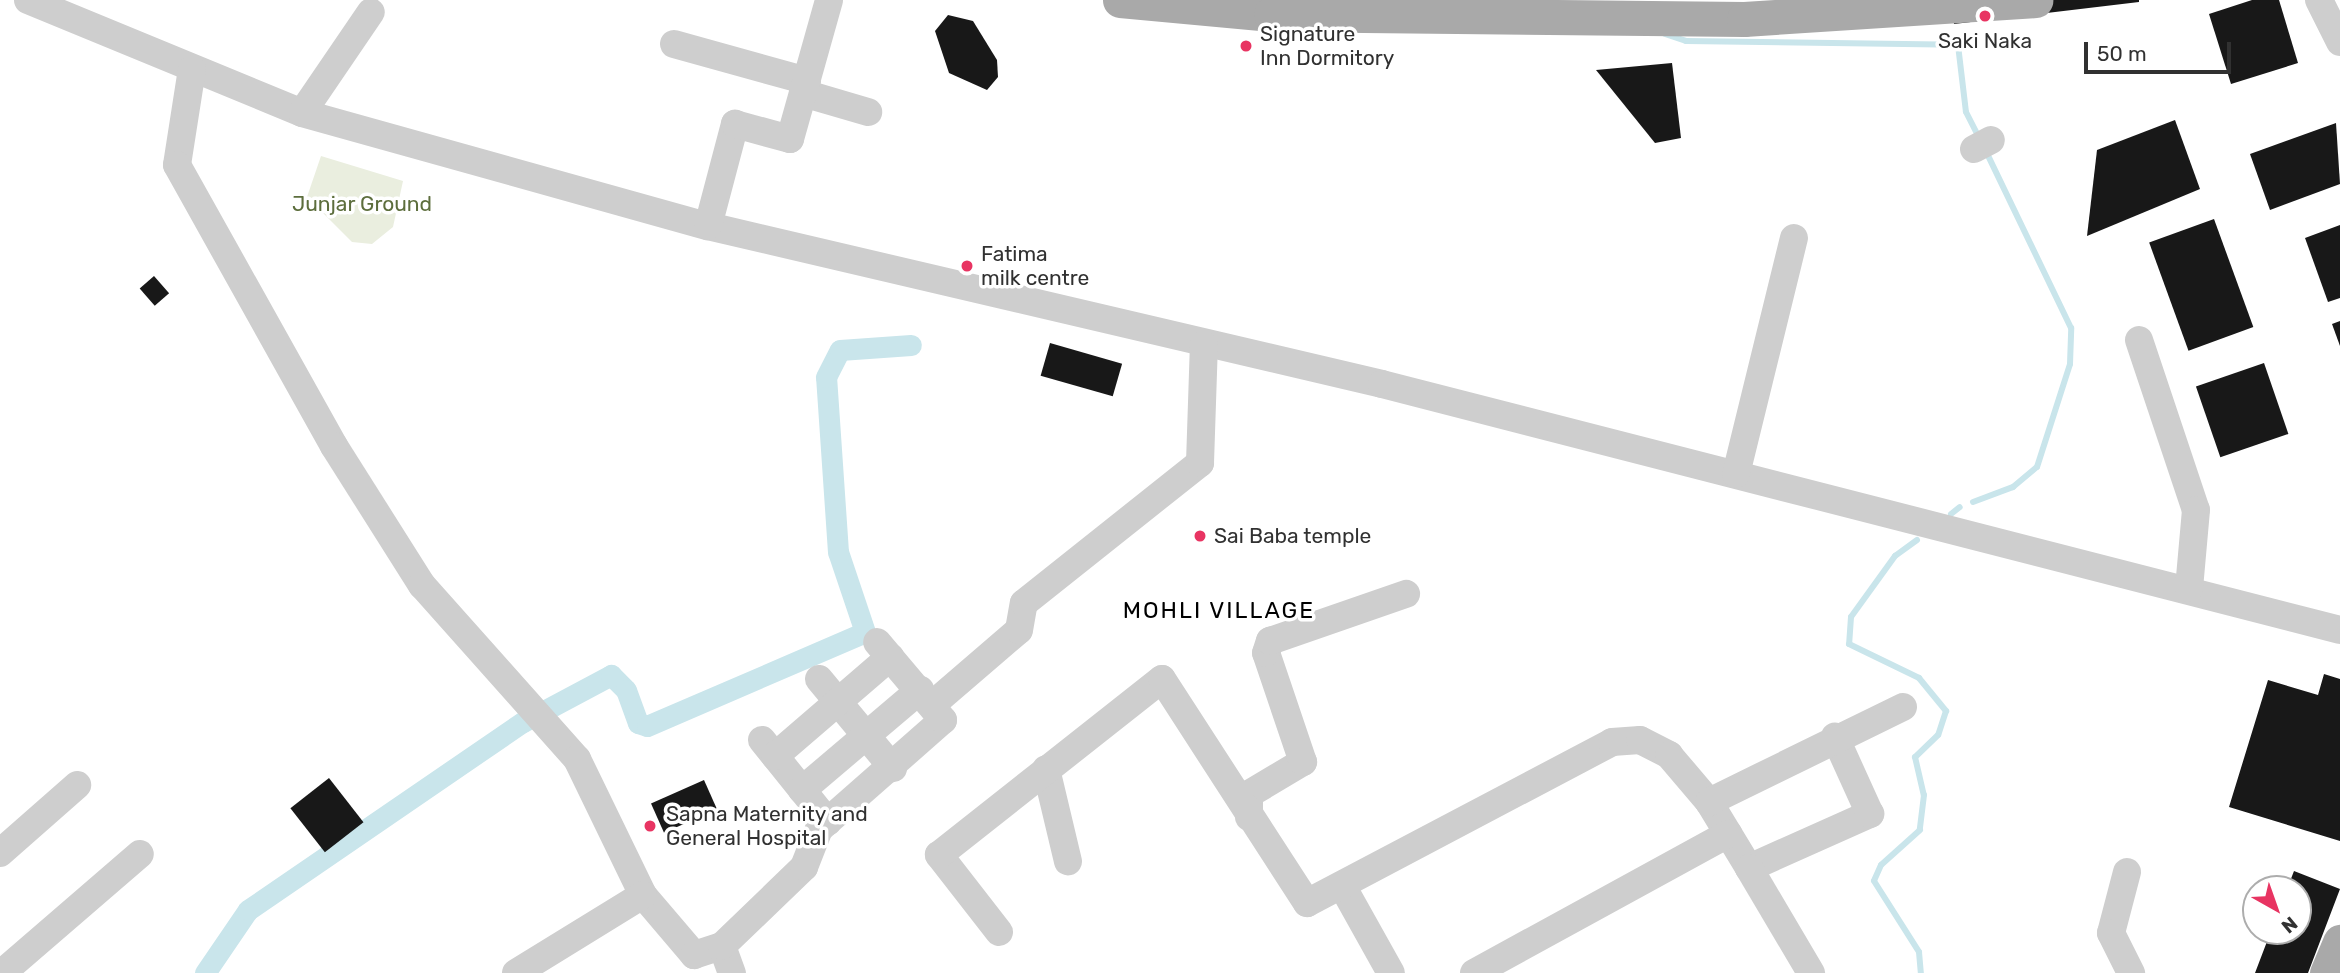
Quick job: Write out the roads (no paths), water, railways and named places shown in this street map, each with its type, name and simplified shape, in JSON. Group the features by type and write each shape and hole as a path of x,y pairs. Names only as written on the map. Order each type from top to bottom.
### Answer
{"main road":[{"path":"1120,0 1744,19 1873,7 2035,0"},
{"path":"2327,973 2340,942"}],"street":[{"path":"28,0 302,113 708,226 1736,474 2189,588 2340,630"},
{"path":"708,226 735,124 790,139 829,0"},
{"path":"2319,0 2340,42"},
{"path":"302,113 371,12"},
{"path":"674,44 805,87 868,112"},
{"path":"192,69 177,165 334,446 422,585 577,759 643,895 694,954 722,946 804,867 828,822 943,720 884,649 840,702 768,748 828,822"},
{"path":"1736,474 1794,238"},
{"path":"2139,340 2196,510 2189,588"},
{"path":"802,790 865,735 926,697 1019,630 1018,611 1033,595 1200,463 1204,345"},
{"path":"1249,817 1249,794 1303,762 1266,653 1270,641 1406,594"},
{"path":"999,932 939,855 1162,678 1249,817 1307,903 1344,889 1612,742 1640,740 1668,755 1709,802 1811,973"},
{"path":"819,679 892,768"},
{"path":"1709,802 1836,737 1903,707"},
{"path":"1749,868 1870,814 1836,737"},
{"path":"1046,769 1068,861"},
{"path":"0,853 77,785"},
{"path":"1474,973 1728,834"},
{"path":"2,973 141,854"},
{"path":"2127,872 2111,933 2131,973"},
{"path":"1344,889 1391,973"},
{"path":"516,973 643,895"},
{"path":"722,946 732,973"}],"waterway":[{"path":"1665,34 1686,41 1958,45 1966,112 1979,138"},
{"path":"1973,502 2013,487 2037,467 2070,364 2071,328 1986,151"},
{"path":"205,973 248,910 523,722 611,675 626,690 638,723 647,726 865,632 838,552 826,377 840,350 911,345"},
{"path":"1951,514 1960,507"},
{"path":"1917,540 1895,556 1851,617 1849,644 1919,678 1946,711 1938,735 1915,757 1924,795 1920,830 1881,865 1874,881 1919,952 1921,973"}],"place":[{"name":"Saki Naka","path":"1985,16"},
{"name":"Signature Inn Dormitory","path":"1246,46"},
{"name":"Fatima milk centre","path":"967,266"},
{"name":"Sai Baba temple","path":"1200,536"},
{"name":"Sapna Maternity and General Hospital","path":"650,826"}],"district":[{"name":"MOHLI VILLAGE","path":"1219,610"}],"park label":[{"name":"Junjar Ground","path":"362,204"}]}
